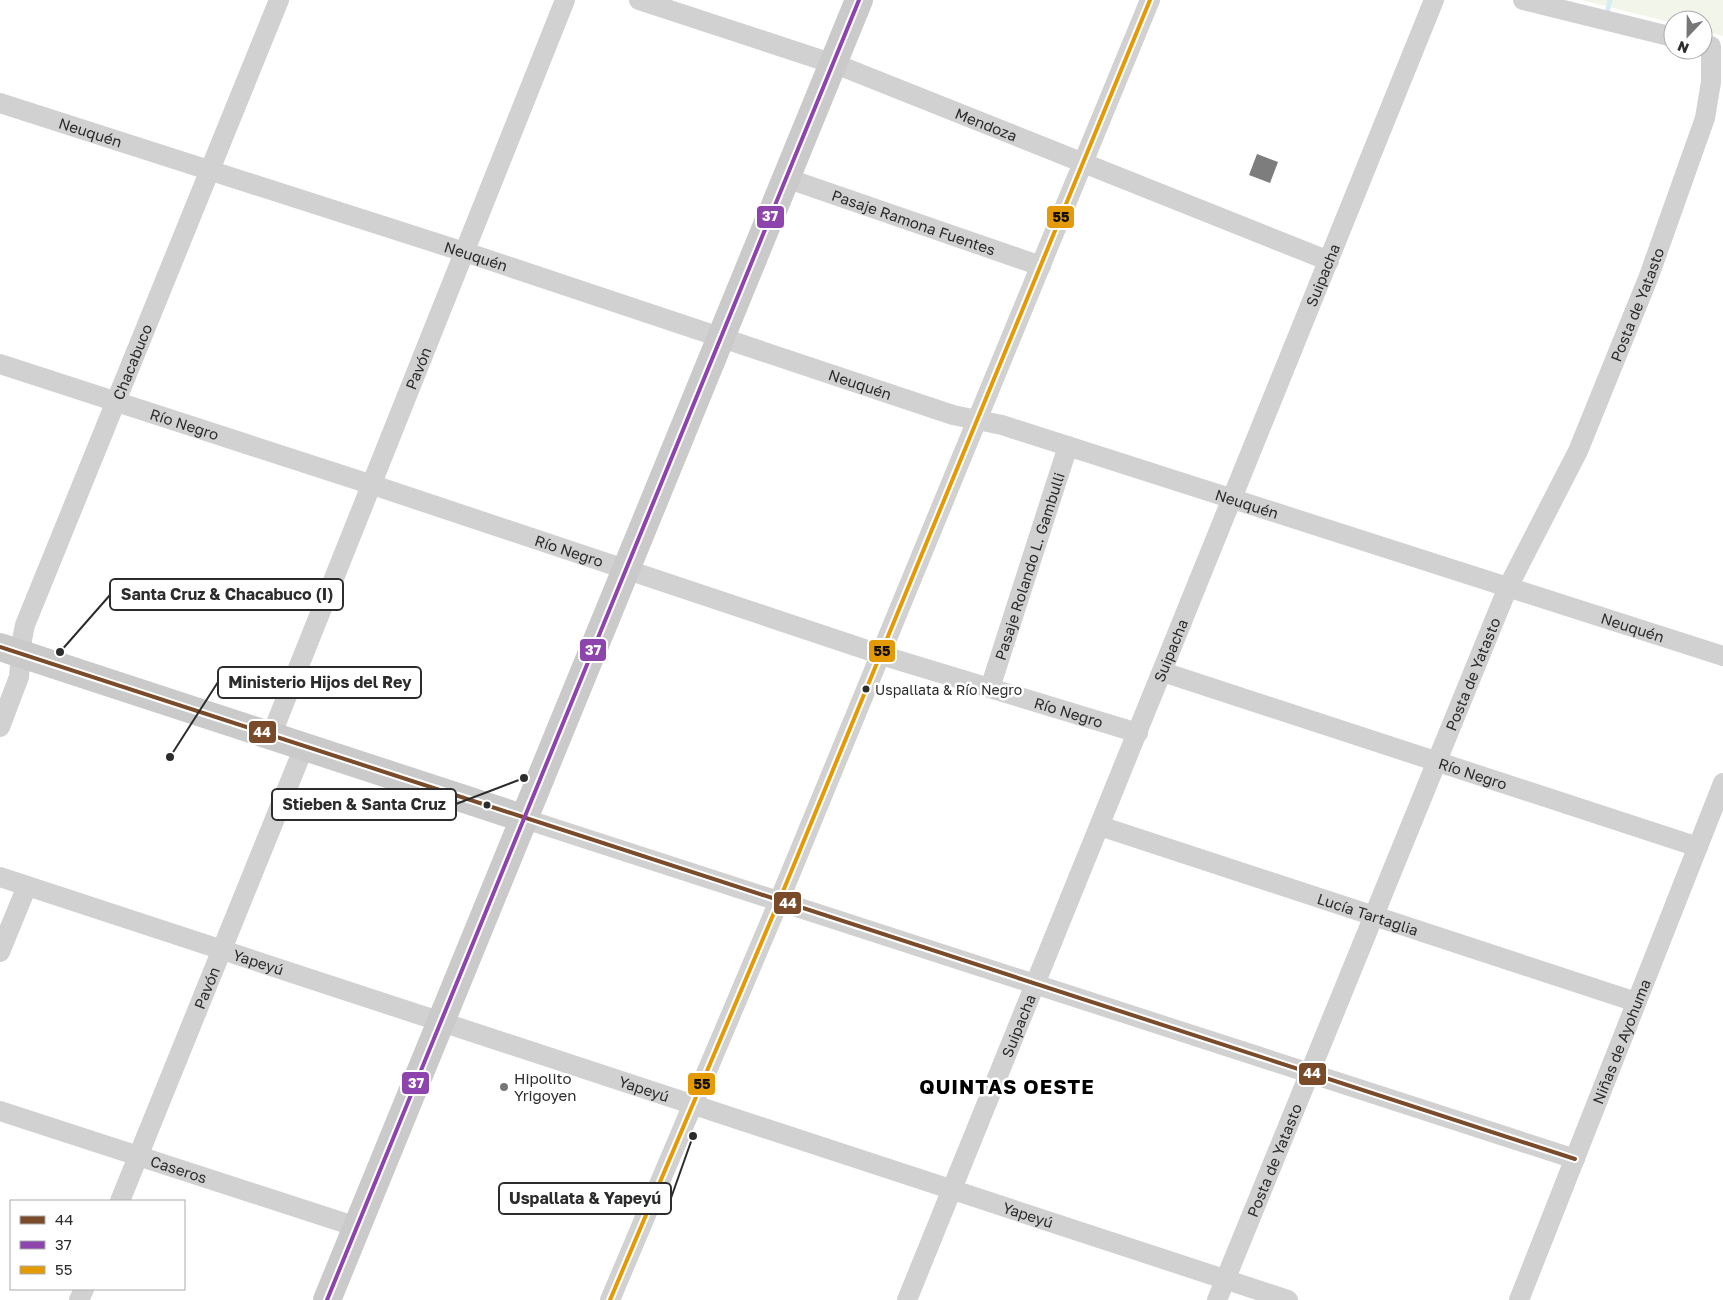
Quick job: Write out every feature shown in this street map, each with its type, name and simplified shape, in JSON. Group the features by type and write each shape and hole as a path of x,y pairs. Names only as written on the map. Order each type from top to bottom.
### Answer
{"main road":[{"path":"330,1299 357,1227 859,0"},
{"path":"11,650 525,819"}],"street":[{"name":"Chacabuco","path":"0,727 19,677 11,650 25,625 278,0"},
{"name":"Pavón","path":"271,736 565,0"},
{"name":"Mendoza","path":"639,0 833,63 1329,261"},
{"path":"610,1300 779,901 1150,0"},
{"name":"Suipacha","path":"907,1300 1234,499 1434,0"},
{"path":"1523,0 1663,35"},
{"name":"Posta de Yatasto","path":"1217,1300 1508,587 1578,451 1649,276 1705,118 1711,82 1712,60"},
{"name":"Neuquén","path":"0,103 464,252 953,415 1002,425 1723,656"},
{"name":"Pasaje Ramona Fuentes","path":"786,178 1040,266"},
{"name":"Río Negro","path":"0,364 372,485 880,654 1138,733"},
{"name":"Pasaje Rolando L. Gambulli","path":"990,688 1068,446"},
{"name":"Río Negro","path":"1163,672 1698,847"},
{"name":"Pavón","path":"120,1200 304,747"},
{"name":"Niñas de Ayohuma","path":"1519,1300 1723,783"},
{"path":"525,819 1575,1159"},
{"name":"Lucía Tartaglia","path":"1100,826 1636,1002"},
{"name":"Yapeyú","path":"0,877 1288,1300"},
{"path":"0,952 27,886"},
{"name":"Caseros","path":"0,1111 357,1227"}],"shaded area":[{"path":"1581,0 1723,0 1723,36 1713,34 1713,10 1663,10 1663,20"}],"building":[{"path":"1257,154 1278,162 1270,183 1249,175"}],"waterway":[{"path":"1606,17 1610,0"}],"transit line":[{"name":"37","path":"327,1300 859,0"},
{"name":"55","path":"610,1300 779,901 1150,0"},
{"name":"44","path":"0,647 1575,1159"}],"place":[{"name":"Santa Cruz & Chacabuco (I)","path":"60,652"},
{"name":"Uspallata & Río Negro","path":"866,689"},
{"name":"Ministerio Hijos del Rey","path":"170,757"},
{"name":"Stieben & Santa Cruz","path":"524,778"},
{"name":"Hipolito Yrigoyen","path":"504,1087"},
{"name":"Uspallata & Yapeyú","path":"693,1136"}],"district":[{"name":"QUINTAS OESTE","path":"1007,1086"}]}
